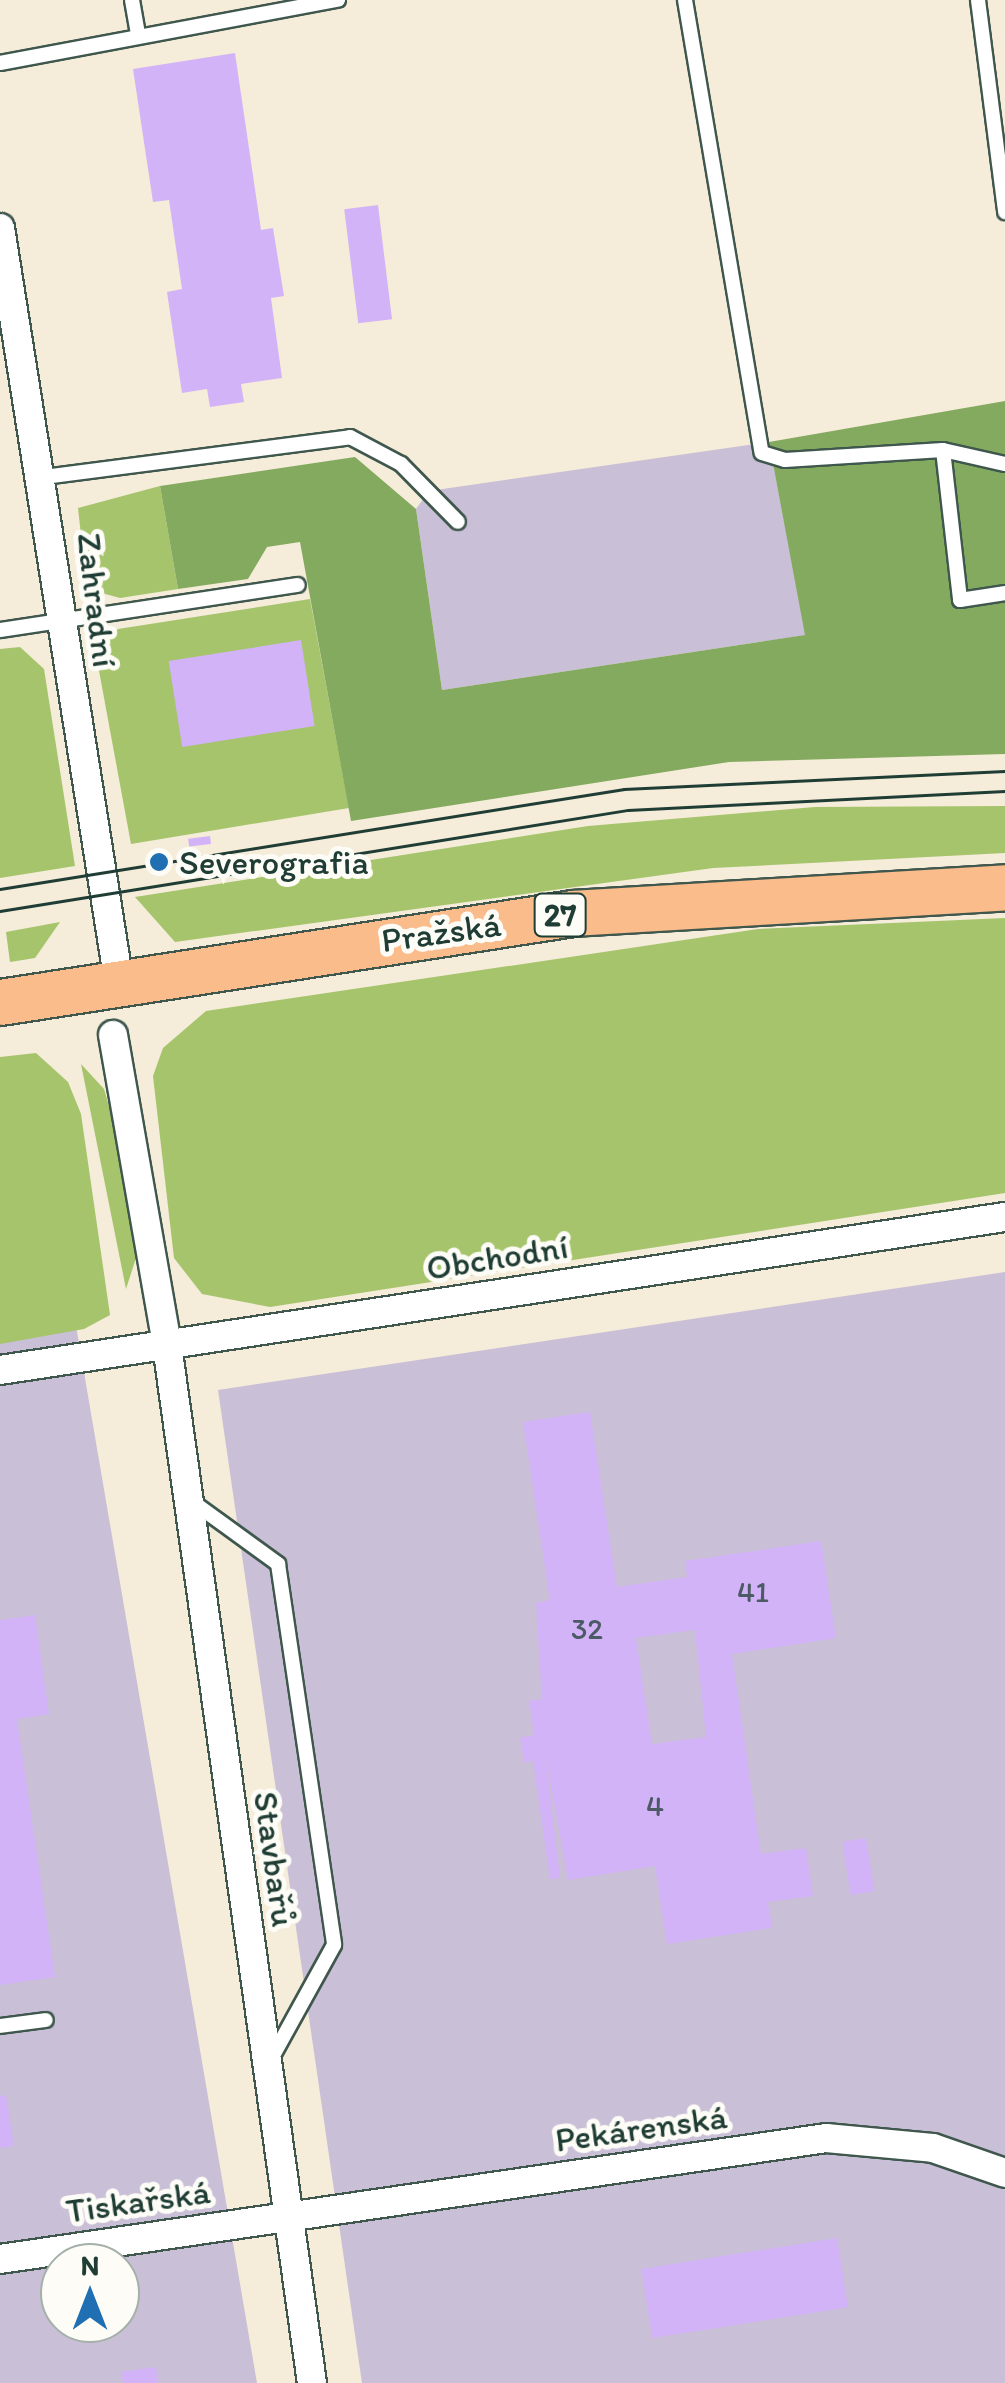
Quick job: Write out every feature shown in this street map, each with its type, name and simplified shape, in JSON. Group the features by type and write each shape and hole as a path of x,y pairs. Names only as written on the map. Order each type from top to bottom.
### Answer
{"main road":[{"name":"Pražská","path":"0,1002 689,900 1005,887"}],"street":[{"name":"Zahradní","path":"0,228 44,477 60,620 120,983"},
{"name":"Stavbařů","path":"113,1035 168,1346 312,2383"},
{"name":"Obchodní","path":"0,1370 1005,1218"},
{"name":"Pekárenská","path":"286,2217 826,2138 932,2148 1005,2173"},
{"name":"Tiskařská","path":"0,2259 286,2217"}],"lane":[{"path":"132,0 138,34"},
{"path":"0,63 138,34 338,0"},
{"path":"685,0 762,454 943,450 1005,464"},
{"path":"978,0 1005,212"},
{"path":"44,477 350,437 401,464 458,522"},
{"path":"943,450 960,600 1005,593"},
{"path":"0,630 298,585"},
{"path":"188,1499 278,1564 334,1944 266,2068"},
{"path":"0,2026 46,2020"}],"shaded area":[{"path":"769,442 806,635 442,690 416,509 429,491"},
{"path":"55,1203 257,2383 0,2383 0,1212"},
{"path":"1005,1272 1005,2383 362,2383 218,1390"}],"green space":[{"path":"1005,401 1005,754 729,762 351,821 300,542 267,547 248,579 178,589 160,486 355,457 416,509 442,690 805,635 769,442"},
{"path":"160,486 178,589 120,598 87,589 78,508"},
{"path":"310,599 349,808 131,844 95,649 118,629"},
{"path":"20,647 44,669 75,866 0,878 0,649"},
{"path":"1005,806 1005,853 713,868 175,942 135,897 588,826 815,807"},
{"path":"1005,918 1005,1193 270,1307 202,1294 174,1258 153,1076 163,1048 206,1011 758,929"},
{"path":"60,922 35,958 10,962 6,932"},
{"path":"36,1053 68,1082 81,1114 110,1315 84,1329 0,1344 0,1057"},
{"path":"81,1064 104,1089 113,1120 136,1258 126,1289"}],"building":[{"path":"235,53 261,230 273,228 284,296 271,298 282,378 241,384 244,402 210,407 207,389 182,393 167,292 182,289 169,200 153,202 133,69"},
{"path":"378,205 392,319 358,323 344,209"},
{"path":"301,640 315,726 182,747 169,661"},
{"path":"210,836 211,844 189,847 188,839"},
{"path":"590,1412 617,1587 687,1577 685,1561 821,1541 836,1638 732,1654 761,1854 806,1848 813,1896 768,1902 772,1928 667,1944 655,1866 568,1880 546,1758 560,1878 550,1879 533,1761 524,1762 520,1738 534,1735 529,1700 542,1700 536,1603 550,1600 523,1422","holes":["695,1630 706,1737 652,1744 636,1638"]},
{"path":"35,1615 49,1714 17,1719 55,1977 0,1985 0,1620"},
{"path":"866,1838 874,1891 851,1895 842,1842"},
{"path":"6,2095 14,2146 0,2148 0,2096"},
{"path":"837,2238 848,2307 652,2338 641,2269"},
{"path":"156,2367 158,2383 123,2383 121,2372"}],"tram line":[{"path":"0,889 624,789 1005,771"},
{"path":"0,911 628,810 1005,791"}],"place":[{"name":"Severografia","path":"159,862"}]}
